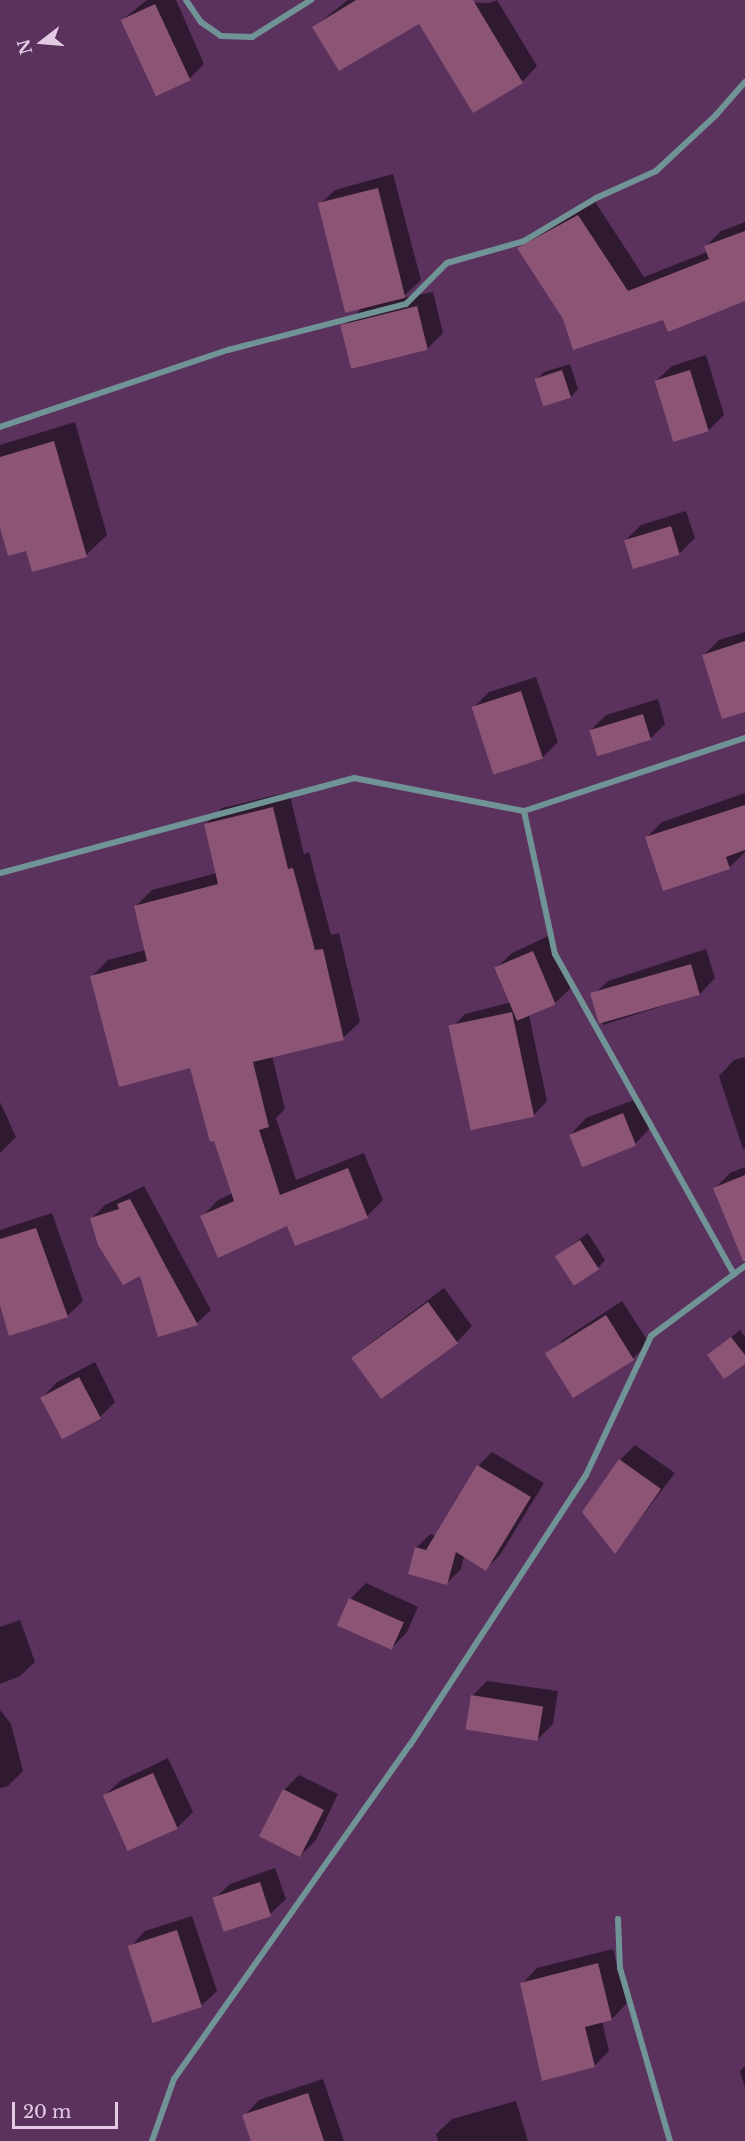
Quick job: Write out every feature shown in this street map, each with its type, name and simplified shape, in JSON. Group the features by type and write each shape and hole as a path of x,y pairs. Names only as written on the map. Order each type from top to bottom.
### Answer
{"street":[{"path":"186,0 201,22 221,36 252,37 311,0"},
{"path":"0,426 228,350 406,304 447,263 524,241 596,198 656,171 716,115 745,82"},
{"path":"0,873 354,778 524,811 745,738"},
{"path":"524,811 555,954 734,1275"},
{"path":"152,2141 174,2079 411,1745 586,1475 651,1336 745,1266"},
{"path":"618,1919 620,1968 670,2141"}],"building":[{"path":"356,0 473,0 523,83 473,113 419,24 339,71 312,27"},
{"path":"155,4 190,80 156,96 121,20"},
{"path":"378,188 405,298 345,313 318,203"},
{"path":"578,215 628,291 709,259 704,246 745,231 745,301 668,332 663,320 573,350 563,319 517,248"},
{"path":"417,306 428,350 351,369 340,325"},
{"path":"562,370 571,398 543,407 534,379"},
{"path":"690,370 709,431 673,442 655,381"},
{"path":"54,441 87,557 32,572 26,551 8,556 0,528 0,457"},
{"path":"671,526 680,555 633,569 624,540"},
{"path":"745,641 745,712 722,719 702,655"},
{"path":"521,691 543,759 493,775 472,707"},
{"path":"643,714 651,740 597,756 589,730"},
{"path":"745,805 745,850 726,857 730,869 663,891 645,837"},
{"path":"273,807 288,869 293,868 315,950 323,949 344,1040 253,1062 269,1127 259,1130 280,1195 348,1168 368,1218 295,1246 287,1226 218,1258 200,1216 234,1201 214,1141 210,1142 190,1068 119,1087 90,976 147,961 134,906 218,884 204,824"},
{"path":"533,951 556,1004 517,1021 494,967"},
{"path":"691,964 700,995 599,1024 590,993"},
{"path":"512,1012 534,1117 471,1130 448,1026"},
{"path":"623,1113 636,1145 582,1167 569,1135"},
{"path":"745,1175 745,1261 743,1261 713,1188"},
{"path":"130,1199 198,1325 158,1337 140,1276 123,1285 98,1245 90,1218 119,1209 117,1204"},
{"path":"36,1228 68,1317 9,1336 0,1306 0,1239"},
{"path":"580,1240 599,1269 574,1286 555,1256"},
{"path":"428,1302 458,1343 381,1399 351,1358"},
{"path":"606,1315 634,1360 573,1398 545,1353"},
{"path":"731,1337 745,1355 745,1364 724,1379 707,1355"},
{"path":"79,1377 101,1418 62,1439 40,1398"},
{"path":"619,1459 661,1489 615,1554 582,1512"},
{"path":"477,1465 531,1497 486,1571 456,1552 447,1585 408,1574 415,1547 426,1550"},
{"path":"349,1598 404,1622 392,1650 337,1625"},
{"path":"471,1695 543,1706 538,1741 466,1730"},
{"path":"153,1773 178,1829 128,1851 103,1795"},
{"path":"283,1789 324,1810 300,1857 259,1836"},
{"path":"260,1882 271,1916 224,1932 212,1897"},
{"path":"177,1930 202,2007 153,2023 128,1946"},
{"path":"598,1963 612,2020 585,2027 595,2067 542,2081 520,1983"},
{"path":"308,2093 324,2141 251,2141 242,2115"}]}
